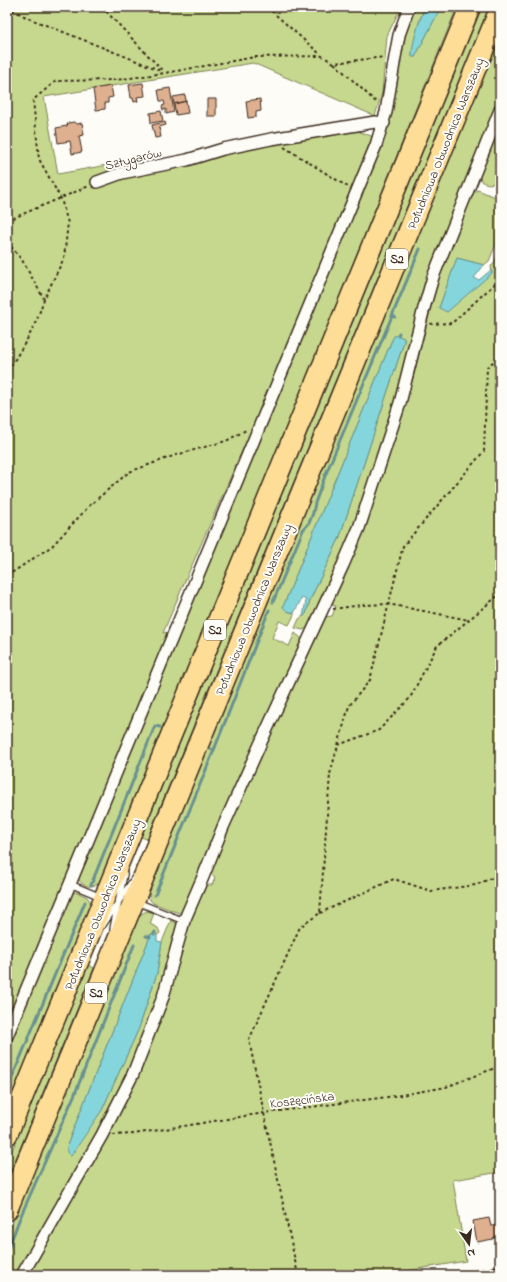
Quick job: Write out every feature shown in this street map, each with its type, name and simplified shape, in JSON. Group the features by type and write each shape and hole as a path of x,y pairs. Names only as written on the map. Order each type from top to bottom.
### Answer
{"highway":[{"name":"Południowa Obwodnica Warszawy","path":"7,1210 105,971 132,833 470,7"},
{"name":"Południowa Obwodnica Warszawy","path":"7,1135 79,962 157,842 500,9"}],"street":[{"path":"7,1036 376,145 385,118 399,35 409,7"},
{"path":"22,1275 102,1135 133,1074 163,997 184,921 233,806 343,566 361,521 400,403 433,277 500,110"},
{"name":"Sztygarów","path":"97,182 122,173 186,160 223,149 271,139 375,122 385,118"}],"lane":[{"path":"126,863 132,833"},
{"path":"112,932 124,871"},
{"path":"70,884 184,921"},
{"path":"98,931 119,900"},
{"path":"79,962 94,938"},
{"path":"105,971 111,940"}],"path":[{"path":"7,7 28,18 165,73"},
{"path":"102,7 162,71"},
{"path":"267,7 322,56 334,63 385,118"},
{"path":"272,7 272,12"},
{"path":"7,377 11,366 29,336 38,317 44,299 64,258 68,223 60,199 39,159 33,100 56,81 116,80 255,58 322,56"},
{"path":"334,63 395,57"},
{"path":"271,139 357,193"},
{"name":"Sztygarów","path":"7,220 11,220 97,182"},
{"path":"7,242 22,260 44,299"},
{"path":"420,324 452,322 500,279"},
{"path":"320,913 330,774 349,706 370,680 403,546 484,451 487,367 500,356"},
{"path":"7,576 52,546 90,505 129,472 176,455 226,441 261,422"},
{"path":"338,744 378,730 410,698 437,646 500,594"},
{"path":"322,610 362,605 388,604 469,620"},
{"path":"298,1275 249,1040 300,927 320,913 394,879 431,891 476,885 500,874"},
{"name":"Koszęcińska","path":"102,1135 134,1134 264,1113 395,1096 446,1087 500,1066"},
{"path":"391,1275 405,1272 405,1275"},
{"path":"446,1275 494,1272"}],"green space":[{"path":"7,7 401,7 387,36 382,93 375,116 253,63 44,97 58,174 107,165 109,175 91,181 94,186 186,162 349,128 374,137 301,316 163,633 170,632 7,1025"},
{"path":"415,7 425,7 415,37 412,56 415,57 441,7 457,7 101,882 91,886 82,884 78,878 385,136 400,54"},
{"path":"482,7 489,7 147,839 141,837"},
{"path":"500,37 500,96 437,252 408,365 351,540 311,626 303,630 295,628 299,619 306,614 310,600 339,539 404,342 404,338 392,340 283,607 287,611 294,613 294,615 289,625 279,621 272,638 289,646 295,633 301,638 302,641 185,911 179,913 153,903 150,900 149,891 275,581"},
{"path":"500,122 499,173 494,183 488,184 482,182 479,176"},
{"path":"478,190 500,199 500,234 489,261 484,265 457,258 439,308 492,273 491,266 494,264 500,249 500,1172 453,1180 466,1261 382,1275 26,1275 84,1176 179,950 201,892 206,885 212,885 215,878 210,873 237,803 324,617 332,616 336,606 330,605 398,424 413,378 438,279 470,195"},
{"path":"77,892 87,897 91,902 91,905 7,1107 7,1046 70,895"},
{"path":"147,911 154,913 150,924 158,928 160,933 157,935 151,934 68,1143 67,1151 102,1110 139,1028 157,973 162,942 171,920 177,924 178,931 153,1011 107,1119 17,1275 7,1275 7,1236 139,915"},
{"path":"88,965 94,968 7,1180 7,1163"}],"water":[{"path":"425,7 441,7 415,57 412,57 414,39"},
{"path":"457,258 484,265 474,278 479,280 491,270 492,273 447,312 439,308"},
{"path":"397,335 404,338 404,342 339,539 310,600 306,614 303,617 306,600 302,598 294,613 287,611 283,607 392,340 394,336"},
{"path":"151,934 157,935 157,941 162,942 157,973 139,1028 102,1110 71,1156 67,1152 68,1143"}],"building":[{"path":"143,83 145,96 137,97 138,101 134,102 133,98 131,98 129,85"},
{"path":"111,86 113,97 108,98 108,103 105,103 105,109 96,110 93,89"},
{"path":"170,88 174,112 166,114 166,109 163,110 162,106 165,105 164,101 160,101 158,90"},
{"path":"185,95 186,101 174,104 173,97"},
{"path":"207,99 216,99 216,116 207,116"},
{"path":"260,99 261,111 256,112 256,117 248,118 246,101"},
{"path":"186,101 188,113 176,115 174,104"},
{"path":"161,111 163,121 151,123 150,113"},
{"path":"74,122 77,124 82,123 84,135 79,136 82,152 72,154 70,141 58,143 56,128 67,126 68,123"},
{"path":"165,122 166,125 159,127 161,137 155,138 152,125"},
{"path":"489,1218 491,1226 500,1225 500,1236 477,1242 473,1221"}],"waterway":[{"path":"395,317 392,316 420,249"},
{"path":"273,602 303,530 309,523 325,476 392,316"},
{"path":"210,749 214,750 269,610"},
{"path":"91,885 155,726 160,727"},
{"path":"155,895 214,750"},
{"path":"7,1090 85,902"},
{"path":"146,936 150,937"},
{"path":"7,1252 19,1220 74,1096 134,945"}]}
